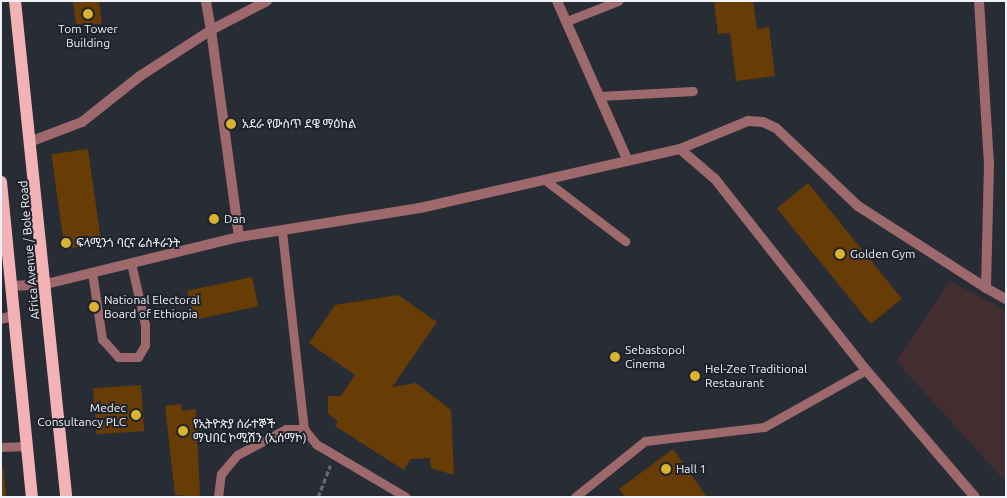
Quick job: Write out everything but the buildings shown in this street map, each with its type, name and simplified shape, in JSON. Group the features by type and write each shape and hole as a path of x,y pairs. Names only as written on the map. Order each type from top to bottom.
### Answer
{"main road":[{"name":"Africa Avenue / Bole Road","path":"15,1 32,141 66,497"},
{"name":"Africa Avenue / Bole Road","path":"2,187 11,286 7,318 27,446 32,497"}],"street":[{"path":"206,1 239,237"},
{"path":"32,141 82,122 140,76 211,30 267,1"},
{"path":"557,1 628,161"},
{"path":"979,1 989,164 986,288"},
{"path":"11,286 46,284 239,237 282,231 545,180 680,150 748,121 763,122 776,128 858,206 1006,300"},
{"path":"680,150 715,179 866,370 975,497"}],"lane":[{"path":"567,21 618,1"},
{"path":"600,96 692,91"},
{"path":"545,180 625,241"},
{"path":"282,231 304,429"},
{"path":"92,272 102,339 118,357 138,357 145,344 144,325 131,263"},
{"path":"575,497 645,441 764,427 866,370"},
{"path":"218,497 221,474 237,455 286,429 304,429 334,455 406,497"},
{"path":"1,447 27,446"}],"path":[{"path":"318,497 334,455"}],"shaded area":[{"path":"950,281 1006,311 1006,482 896,361"}],"place":[{"name":"Tom Tower Building","path":"88,14"},
{"name":"አደራ የውስጥ ደዌ ማዕከል","path":"231,124"},
{"name":"Dan","path":"214,219"},
{"name":"ፍላሚንጎ ባርና ሬስቶራንት","path":"66,243"},
{"name":"Golden Gym","path":"840,254"},
{"name":"National Electoral Board of Ethiopia","path":"94,307"},
{"name":"Sebastopol Cinema","path":"615,357"},
{"name":"Hel-Zee Traditional Restaurant","path":"695,376"},
{"name":"Medec Consultancy PLC","path":"136,415"},
{"name":"የኢትዮጵያ ሰራተኞች ማህበር ኮሚሽን (ኢሰማኮ)","path":"183,431"},
{"name":"Hall 1","path":"666,469"}]}
